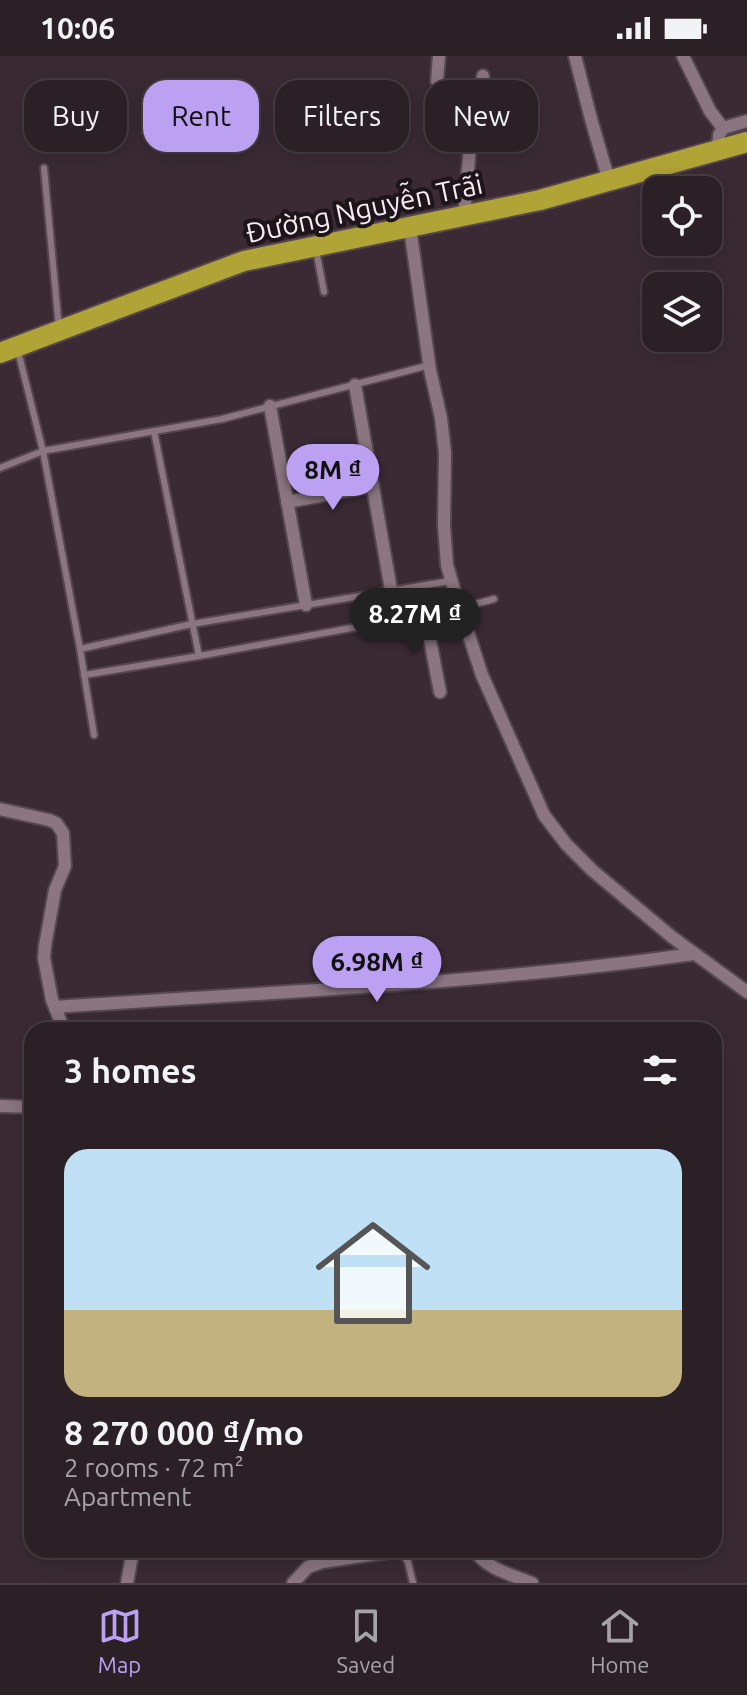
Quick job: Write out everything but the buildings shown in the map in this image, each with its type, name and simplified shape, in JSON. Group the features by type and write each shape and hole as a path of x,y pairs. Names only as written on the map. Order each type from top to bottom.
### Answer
{"highway":[{"name":"Đường Nguyễn Trãi","path":"8,350 244,261 540,200 747,142"}],"street":[{"path":"437,80 439,56"},
{"path":"575,56 609,181"},
{"path":"683,56 710,111 723,128"},
{"path":"464,216 470,146 478,133 483,76"},
{"path":"718,150 723,128 747,121"},
{"path":"410,228 441,418 447,565 482,675 544,815 566,844 593,871 693,954 747,992"},
{"path":"355,385 391,590"},
{"path":"270,406 306,605"},
{"path":"287,502 373,486"},
{"path":"425,614 440,692"},
{"path":"0,809 49,820 56,823 63,833 65,866 55,890 45,946 46,974 61,1022"},
{"path":"55,1007 440,981 617,965 693,954"},
{"path":"0,1106 24,1107"},
{"path":"127,1583 132,1558"},
{"path":"293,1583 319,1558"},
{"path":"481,1558 532,1583"}],"lane":[{"path":"44,168 59,331"},
{"path":"316,247 324,292"},
{"path":"8,350 43,451 94,735"},
{"path":"0,468 43,451 222,419 430,365"},
{"path":"154,431 199,656"},
{"path":"80,649 192,624 452,580"},
{"path":"84,675 460,608 494,599"},
{"path":"406,1558 413,1583"}]}
